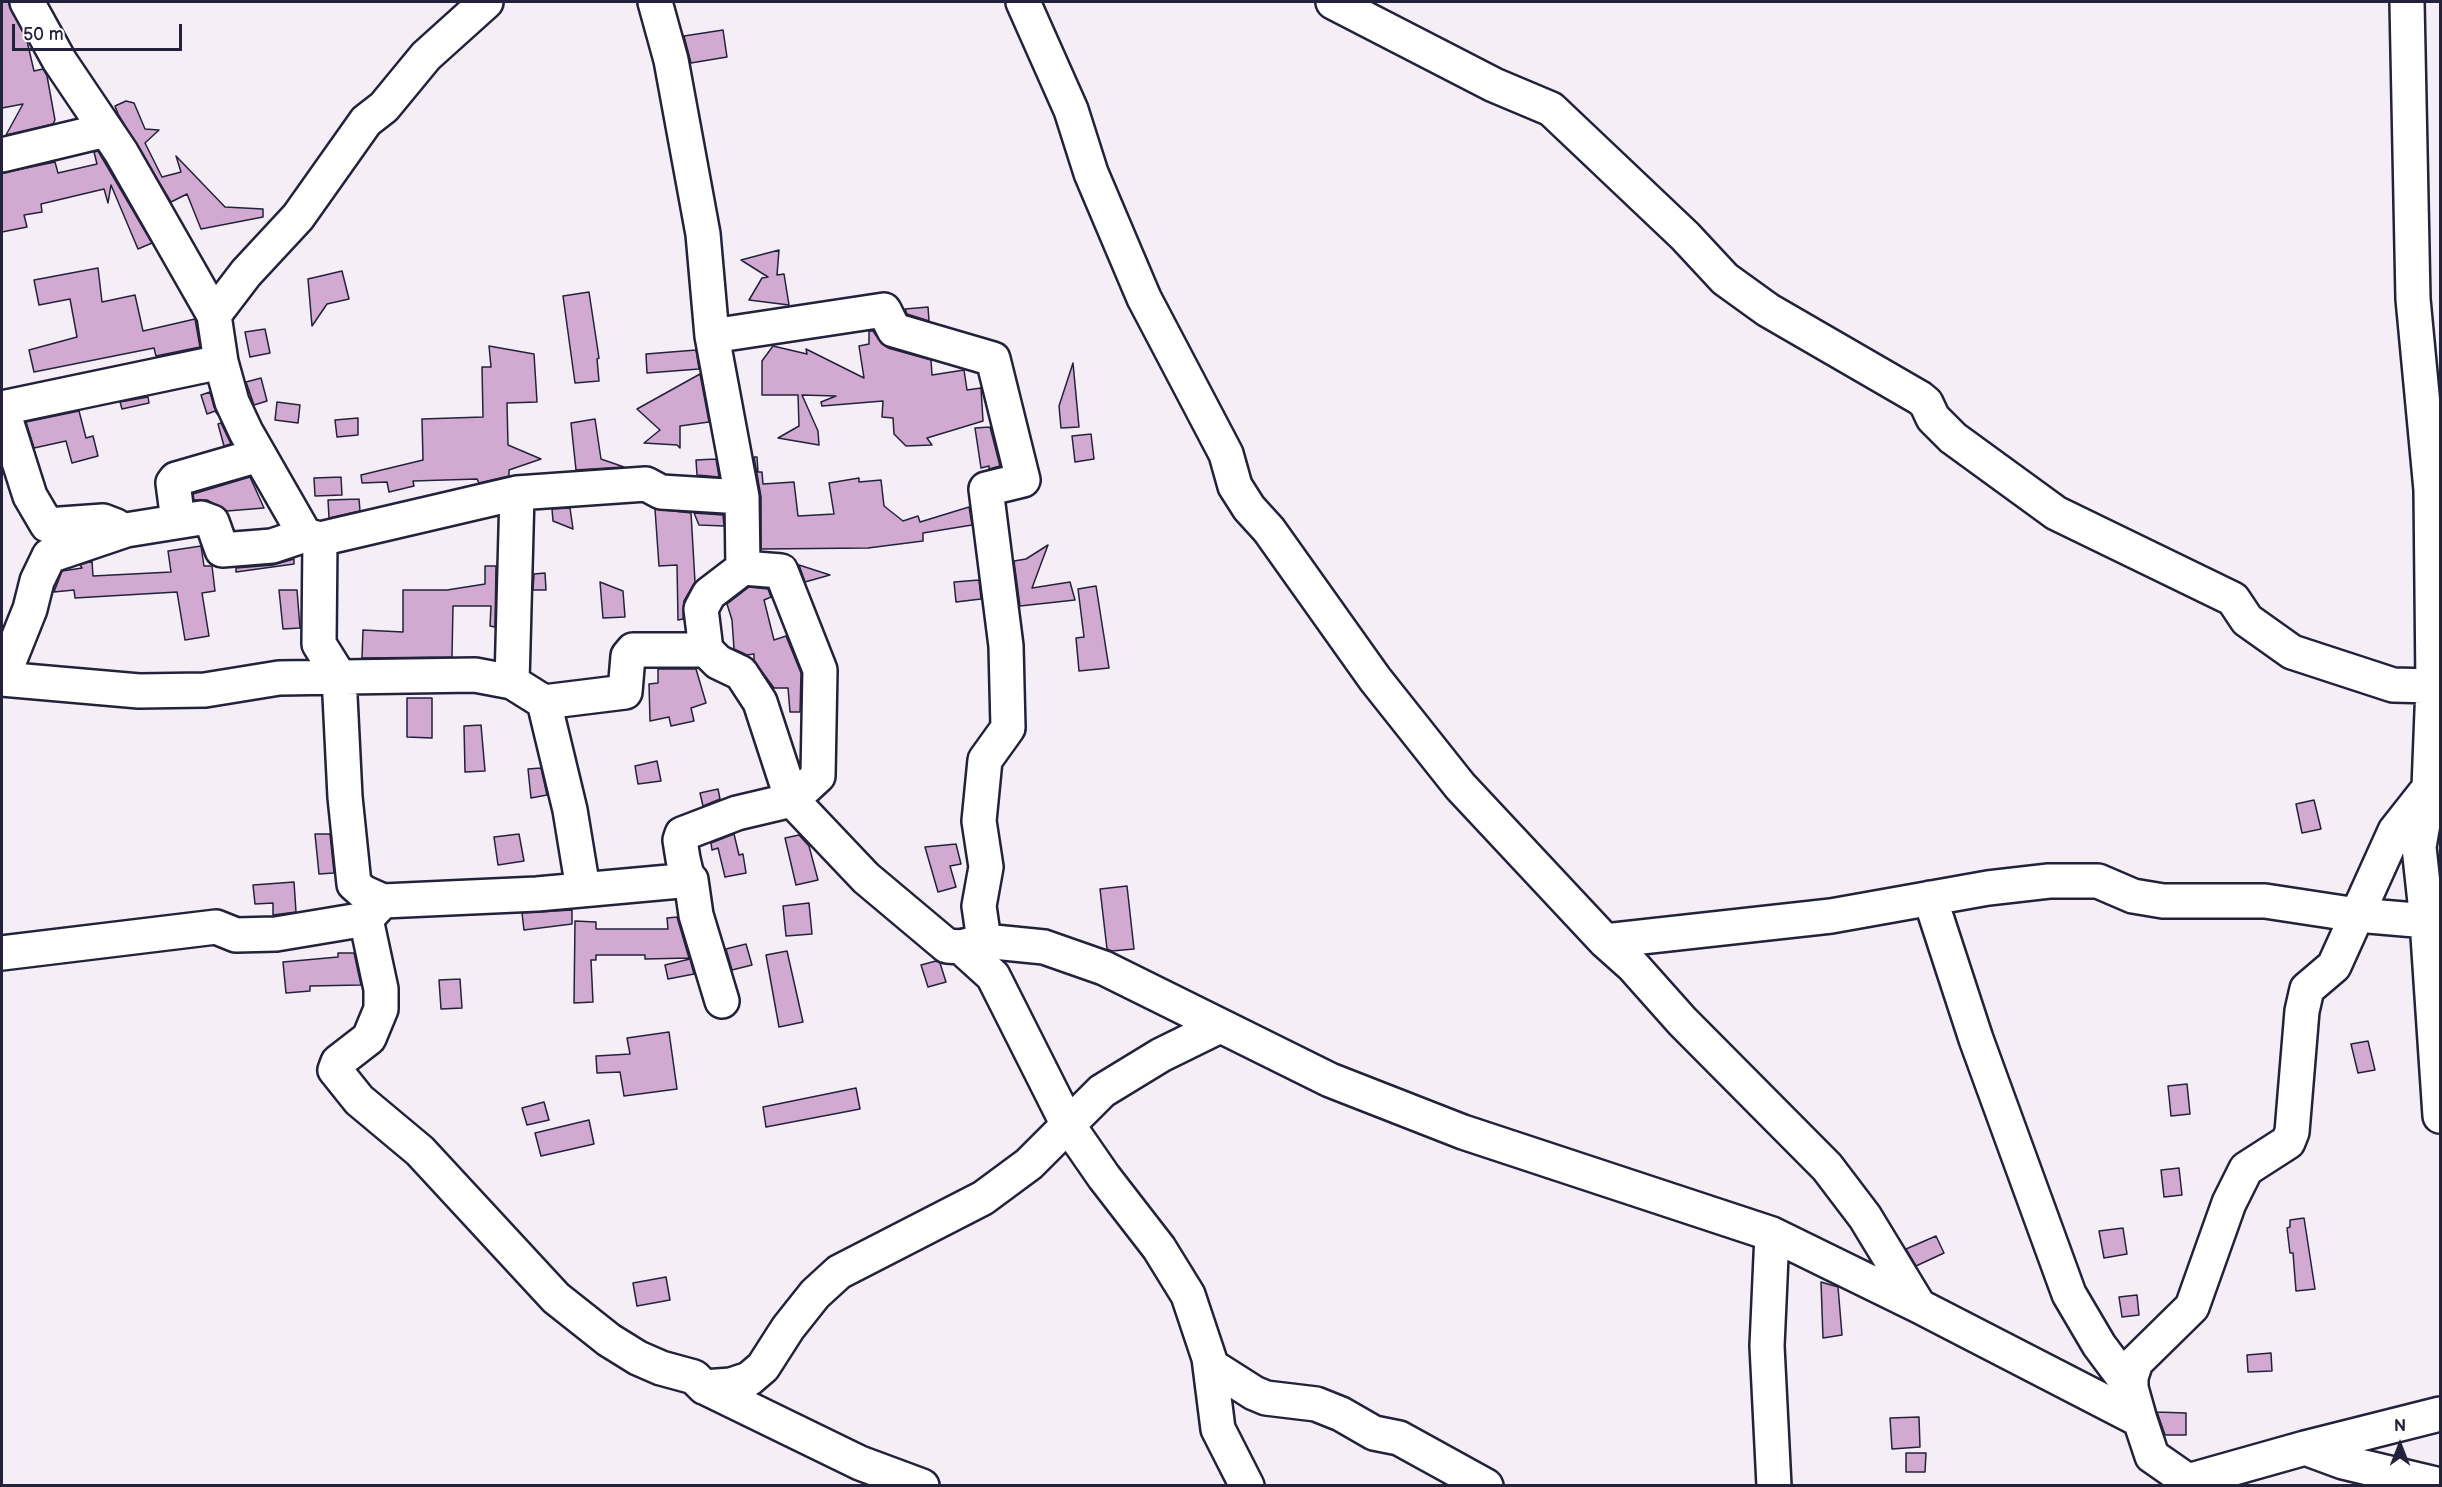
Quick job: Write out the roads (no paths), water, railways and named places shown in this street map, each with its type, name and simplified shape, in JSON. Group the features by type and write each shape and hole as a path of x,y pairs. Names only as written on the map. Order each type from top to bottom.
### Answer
{"street":[{"path":"27,2 59,60 106,130 214,315 221,362 232,402 259,455 313,537 319,644 339,676 345,797 354,885 363,892 374,910 382,1002 369,1038 338,1062 335,1070 359,1101 420,1150 556,1298 628,1352 661,1368 694,1377 704,1387 860,1463 922,1485"},
{"path":"214,315 246,273 298,216 366,121 384,107 426,56 486,2"},
{"path":"654,2 672,60 703,234 712,336 742,497 743,568"},
{"path":"1023,2 1071,110 1091,173 1144,298 1226,454 1234,486 1249,508 1269,530 1375,679 1460,786 1605,940 1827,1167 1865,1217 1919,1306"},
{"path":"1333,2 1494,85 1551,109 1685,236 1725,279 1768,310 1920,398 1926,403 1933,418 1953,438 2056,513 2151,562 2233,599 2247,620 2292,652 2393,685 2433,686"},
{"path":"2408,2 2413,299 2431,490 2435,728 2429,788 2418,840 2427,921 2440,1116"},
{"path":"2,155 106,130"},
{"path":"712,336 884,310 894,330 993,359 1023,480 986,489 1006,645 1008,728 985,760 979,821 986,867 972,944 993,976 1068,1125 1177,1276 1188,1295 1210,1365 1218,1429 1247,1485"},
{"path":"126,530 103,521 47,525 30,496 2,408 221,362"},
{"path":"178,521 173,483 176,479 259,455"},
{"path":"706,650 633,650 628,656 625,692 544,702 512,682 475,675 279,678 206,690 139,692 2,679 30,609 37,581 49,556 126,530 201,518 212,522 222,550 272,546 516,494 646,484 661,492 742,497"},
{"path":"512,682 516,494"},
{"path":"722,1001 696,915 691,880 687,876 683,859 680,840 682,834 737,813 792,800 818,776 820,670 782,571 743,568 709,594 701,609 706,650 718,662 741,673 760,702 792,800 866,878 947,946 972,944 1044,947 1104,968 1330,1080 1463,1132 1772,1234 1919,1306 2140,1420"},
{"path":"544,702 570,810 583,889"},
{"path":"2131,1388 2133,1370 2141,1356 2189,1312 2196,1301 2229,1203 2246,1169 2288,1142 2292,1132 2302,1011 2307,990 2334,966 2395,831 2429,788"},
{"path":"2,953 216,927 236,935 276,934 374,910 583,889 649,886 691,880"},
{"path":"1605,940 1831,916 1930,898 2049,881 2086,880 2098,881 2133,896 2163,901 2265,901 2357,915 2427,921"},
{"path":"1930,898 1976,1039 2069,1294 2099,1346 2131,1388 2152,1456 2184,1483 2304,1448 2440,1414"},
{"path":"704,1387 731,1385 749,1379 763,1367 788,1328 815,1294 839,1272 983,1198 1029,1164 1117,1081 1161,1055 1220,1026"},
{"path":"1772,1234 1767,1346 1779,1479"},
{"path":"1210,1365 1260,1396 1316,1404 1341,1414 1374,1433 1399,1438 1486,1485"},
{"path":"2304,1448 2344,1474 2440,1485"}]}
